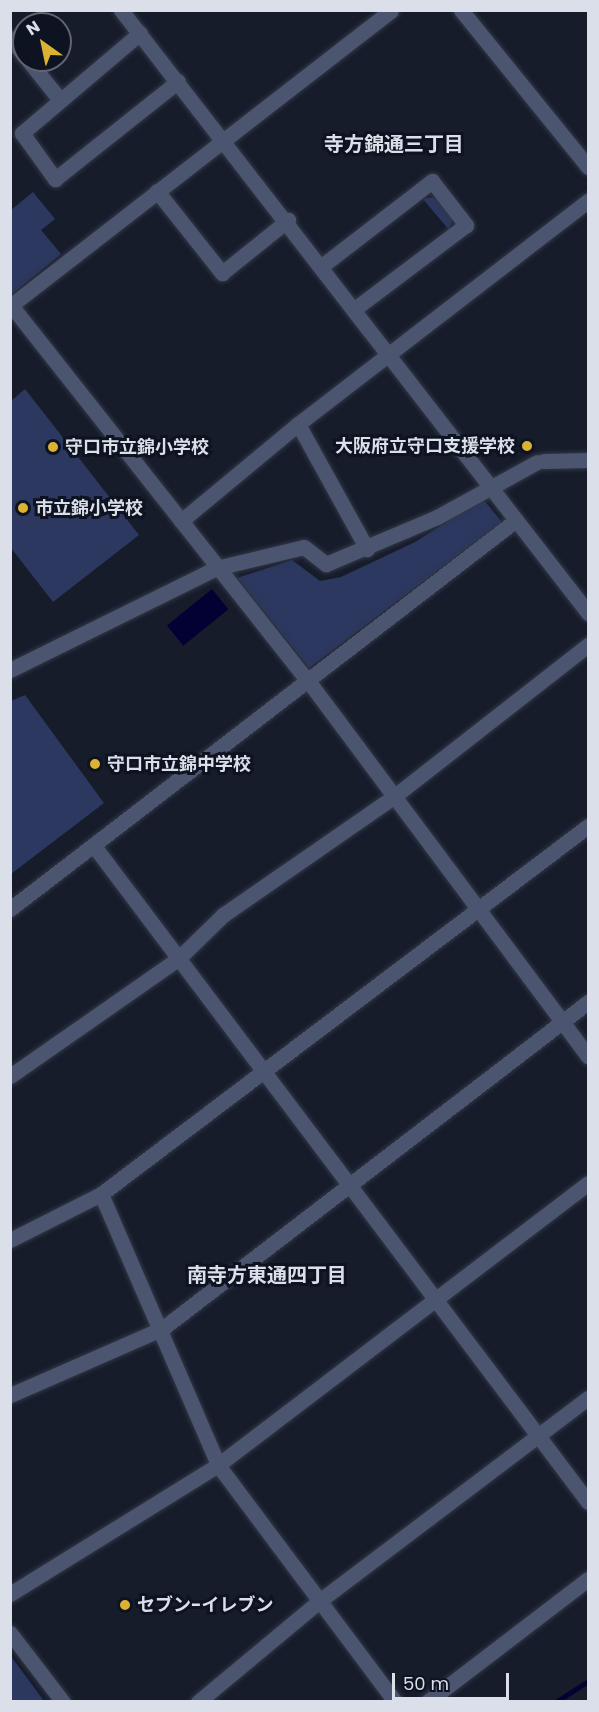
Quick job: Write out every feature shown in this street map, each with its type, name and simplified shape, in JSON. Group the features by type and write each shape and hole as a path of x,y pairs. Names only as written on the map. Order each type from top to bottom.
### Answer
{"street":[{"path":"122,10 357,308 389,354 588,613"},
{"path":"391,10 11,305 216,568 309,682 392,798 481,908 588,1056"},
{"path":"461,10 588,167"},
{"path":"140,33 22,133 55,180 178,81"},
{"path":"38,72 60,100"},
{"path":"323,265 432,181 466,225 357,308"},
{"path":"157,191 222,273 288,220"},
{"path":"181,521 298,424 588,201"},
{"path":"298,424 367,549"},
{"path":"10,670 216,568 304,547 326,564 367,549 541,462 588,460"},
{"path":"10,909 309,682 516,520"},
{"path":"10,1076 179,958 223,915 392,798 588,645"},
{"path":"10,1240 101,1194 588,826"},
{"path":"94,846 351,1182 436,1301 588,1502"},
{"path":"10,1395 163,1328 588,1002"},
{"path":"10,1594 218,1465 588,1183"},
{"path":"101,1194 163,1328 218,1465 318,1602 395,1701"},
{"path":"198,1701 318,1602 588,1398"},
{"path":"427,1701 588,1580"},
{"path":"10,1633 63,1701"}],"shaded area":[{"path":"33,192 55,219 41,230 61,254 11,295 11,210"},
{"path":"435,197 453,218 449,230 423,199"},
{"path":"25,389 139,535 53,602 11,548 11,401"},
{"path":"483,499 502,522 309,668 237,578 292,560 320,581 341,577 415,542"},
{"path":"212,589 228,609 183,646 167,626"},
{"path":"25,695 104,803 11,874 11,701"},
{"path":"10,1655 33,1686 44,1701 11,1701"}],"waterway":[{"path":"556,1702 588,1681"}],"place":[{"name":"大阪府立守口支援学校","path":"527,446"},
{"name":"守口市立錦小学校","path":"53,447"},
{"name":"市立錦小学校","path":"23,508"},
{"name":"守口市立錦中学校","path":"95,764"},
{"name":"セブン-イレブン","path":"125,1605"}],"district":[{"name":"寺方錦通三丁目","path":"394,144"},
{"name":"南寺方東通四丁目","path":"267,1275"}]}
